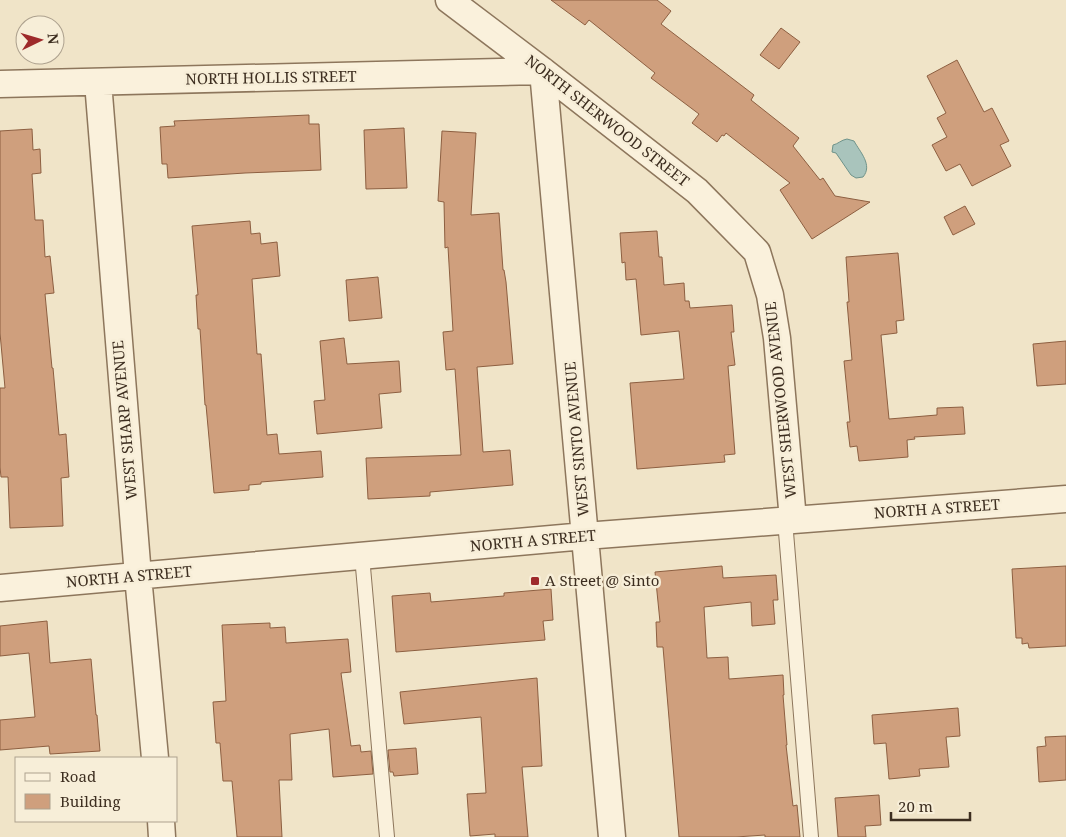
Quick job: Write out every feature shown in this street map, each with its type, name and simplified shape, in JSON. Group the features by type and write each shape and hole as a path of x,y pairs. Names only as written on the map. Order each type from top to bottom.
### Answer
{"street":[{"name":"NORTH SHERWOOD STREET","path":"449,0 697,192 757,252"},
{"name":"NORTH HOLLIS STREET","path":"0,84 543,71"},
{"name":"WEST SINTO AVENUE","path":"543,71 612,837"},
{"name":"WEST SHARP AVENUE","path":"98,82 138,576 155,757"},
{"name":"WEST SHERWOOD AVENUE","path":"757,252 770,295 777,338 789,520"},
{"name":"NORTH A STREET","path":"0,588 585,536 1066,499"},
{"path":"161,822 162,837"}],"lane":[{"path":"789,520 811,837"},
{"path":"362,556 387,837"}],"water":[{"path":"847,139 854,141 866,163 867,168 863,177 856,178 851,175 836,153 832,152 833,145"}],"building":[{"path":"551,0 657,0 671,11 661,24 754,95 751,100 799,138 793,146 820,180 823,178 835,196 870,202 812,239 780,190 790,183 726,133 717,142 692,123 699,114 651,78 655,73 589,20 585,25"},
{"path":"781,28 800,42 779,69 760,55"},
{"path":"957,60 984,112 992,108 1009,141 1000,145 1011,166 972,186 960,164 946,171 932,145 947,137 937,118 946,113 927,76"},
{"path":"309,115 309,124 319,124 321,170 168,178 167,164 162,164 160,127 175,126 174,121"},
{"path":"404,128 407,188 366,189 364,130"},
{"path":"32,129 33,150 40,149 41,173 32,174 35,220 43,220 45,257 50,256 54,293 45,294 59,435 66,434 69,477 61,478 63,526 10,528 8,477 1,477 0,467 0,388 5,388 0,333 0,131"},
{"path":"442,131 476,133 471,215 499,213 513,364 477,367 483,452 510,450 513,485 430,492 430,496 368,499 366,458 461,455 455,369 446,370 443,332 453,331 448,247 445,248 444,202 438,201"},
{"path":"965,206 975,224 953,235 944,217"},
{"path":"250,221 251,234 260,233 261,244 277,242 280,276 252,279 257,354 261,354 267,435 277,434 279,454 321,451 323,477 261,482 261,484 249,485 249,490 214,493 200,329 198,329 196,295 198,295 192,226"},
{"path":"657,231 659,257 662,257 664,285 684,283 685,301 689,301 690,308 732,305 734,332 731,332 735,365 728,366 735,454 724,455 725,462 637,469 630,383 684,379 679,331 641,335 636,279 626,280 625,262 622,263 620,233"},
{"path":"898,253 904,320 896,321 897,333 881,335 889,419 937,415 937,408 963,407 965,434 914,437 915,439 907,440 908,457 859,461 857,446 850,447 847,422 850,422 844,361 852,360 847,302 849,302 846,257"},
{"path":"378,277 382,318 349,321 346,280"},
{"path":"344,338 347,364 399,361 401,392 379,394 382,428 317,434 314,401 325,400 320,341"},
{"path":"1066,341 1066,384 1037,386 1033,344"},
{"path":"722,566 723,578 776,575 778,600 773,600 775,624 752,626 751,602 704,607 707,658 728,657 729,679 783,675 786,745 793,806 797,805 800,837 765,837 765,835 679,837 663,647 657,647 656,622 660,622 655,572"},
{"path":"1066,566 1066,646 1029,648 1028,643 1022,644 1022,638 1016,638 1012,569"},
{"path":"551,589 553,620 543,621 545,640 396,652 392,596 430,593 431,602 504,596 504,593"},
{"path":"47,621 50,663 91,659 100,751 50,754 49,746 0,750 0,720 35,717 29,653 0,656 0,626"},
{"path":"270,623 270,628 285,627 286,643 348,639 351,672 341,673 351,746 360,745 361,752 371,751 373,774 333,777 329,729 290,734 292,780 279,780 282,837 237,837 232,781 223,781 220,743 216,743 213,702 226,701 222,625"},
{"path":"537,678 542,766 522,767 528,837 495,837 495,834 470,836 467,794 486,793 481,717 404,724 400,692"},
{"path":"958,708 960,736 946,737 949,767 919,769 920,776 889,779 886,743 874,744 872,715"},
{"path":"1066,736 1066,780 1039,782 1037,747 1046,746 1045,737"},
{"path":"416,748 418,774 394,776 393,772 390,772 388,750"},
{"path":"879,795 881,825 865,826 866,837 838,837 835,798"}],"place":[{"name":"A Street @ Sinto","path":"535,581"}]}
